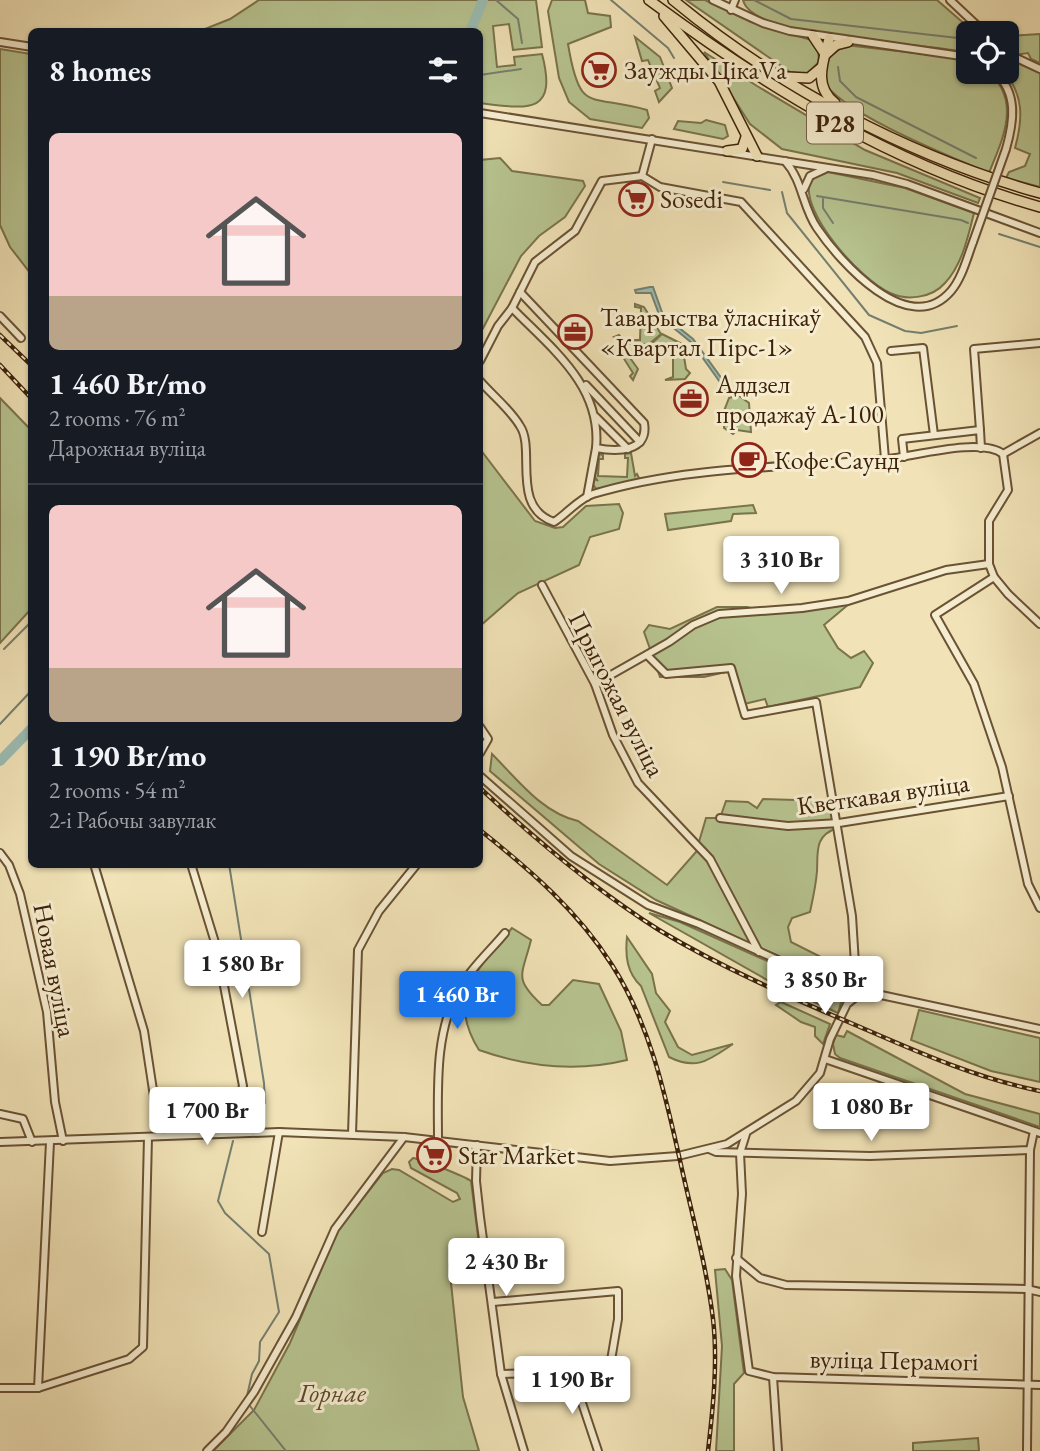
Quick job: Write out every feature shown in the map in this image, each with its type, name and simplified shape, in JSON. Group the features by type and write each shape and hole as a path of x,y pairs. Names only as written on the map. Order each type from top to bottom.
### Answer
{"highway":[{"path":"648,0 709,67 728,97 757,156"},
{"name":"Р28","path":"648,0 740,66 846,128 949,177 1040,207"},
{"name":"Р28","path":"673,0 777,74 850,115 977,173 1040,193"},
{"path":"813,36 825,55"},
{"path":"829,39 822,66 824,91 850,115"},
{"path":"825,55 836,45 848,42"},
{"path":"777,74 802,80 815,74 822,66"},
{"path":"727,151 742,149 746,135"}],"street":[{"path":"713,0 776,28 848,42 956,56"},
{"path":"731,10 735,0"},
{"path":"950,0 972,21"},
{"path":"0,42 28,46"},
{"path":"1019,59 1040,69"},
{"path":"785,160 798,178 811,217 824,238 872,288 899,304 932,303 949,293 957,282 1006,149 1013,103 1006,84"},
{"path":"483,114 785,160 907,184 1040,233"},
{"path":"642,176 652,139"},
{"path":"803,190 807,164"},
{"path":"803,190 810,176 829,168"},
{"path":"483,354 498,327 512,309 542,253 575,231 602,181 642,176 660,187 741,202 865,337 877,363 885,459"},
{"path":"520,292 644,423 645,435 640,442 628,449 596,448"},
{"path":"512,309 640,442"},
{"path":"0,316 21,338"},
{"path":"981,448 974,349 1040,343"},
{"path":"891,351 923,348 934,435"},
{"path":"575,373 591,399 595,415 596,448 587,497"},
{"path":"483,384 522,428 532,501 539,514 554,522 587,497 692,474 760,465 885,459 981,448 1003,454 1040,433"},
{"path":"595,415 628,449"},
{"path":"904,457 902,439 980,430"},
{"path":"1003,454 1008,490 989,521 989,564 994,577 1040,624"},
{"path":"595,684 693,625 719,614 802,608 848,601 946,570 989,564"},
{"path":"994,577 935,615 974,684 1002,767 1028,884 1040,908"},
{"name":"Прыгожая вуліца","path":"542,585 595,684 613,735 638,783 710,859 759,952"},
{"path":"647,655 666,674 731,668 745,715 816,702 839,823 852,916 857,996"},
{"path":"483,732 488,739 483,748"},
{"path":"483,779 570,856 648,905 857,996 881,995 1040,1029"},
{"name":"Кветкавая вуліца","path":"720,818 788,826 839,823 1009,796"},
{"name":"Новая вуліца","path":"0,853 9,865 20,894 47,1012 55,1102 63,1141"},
{"path":"95,868 144,1031 160,1136"},
{"path":"192,868 217,949 243,1086 238,1101 218,1118 216,1133"},
{"path":"352,1134 358,950 379,911 414,868"},
{"path":"438,1140 441,1045 445,1021 464,981 505,933"},
{"path":"0,1143 279,1132 404,1137 610,1161 678,1156 709,1149 746,1134 796,1101 816,1079 838,1019 849,1001 857,996"},
{"path":"825,1059 1037,1132 1030,1150 1027,1451"},
{"path":"0,1114 23,1119 32,1142"},
{"path":"262,1232 279,1132"},
{"path":"736,1276 742,1194 740,1153 746,1134"},
{"path":"0,1388 38,1388 130,1359 143,1347 148,1137"},
{"path":"207,1451 226,1432 246,1404 296,1317 335,1229 404,1137"},
{"path":"38,1388 50,1142"},
{"path":"477,1146 476,1181 501,1374 524,1451"},
{"path":"709,1149 740,1153 870,1156 1030,1150"},
{"path":"736,1258 760,1278 796,1286 1027,1289 1040,1292"},
{"path":"736,1276 748,1268"},
{"name":"вуліца Перамогі","path":"736,1276 749,1371 773,1377 1028,1382 1040,1385"},
{"path":"493,1302 618,1291 618,1318 609,1372 501,1374"},
{"path":"572,1373 598,1451"},
{"path":"773,1377 778,1451"}],"green space":[{"path":"259,0 536,0 542,47 513,50 509,24 493,26 497,67 515,65 514,57 542,54 546,88 542,98 535,104 512,106 483,103 483,28 208,28 230,19"},
{"path":"552,0 585,0 588,13 610,16 611,27 568,44 572,67 577,82 590,98 647,110 649,118 642,128 590,119 569,102 559,78 548,11"},
{"path":"686,0 705,0 751,22 811,40 818,48 819,62 806,74 790,72"},
{"path":"743,0 937,0 961,21 956,21 956,51 808,32 777,24 754,14"},
{"path":"1040,34 1040,63 1031,59 1028,53 1019,54 1019,35"},
{"path":"635,37 660,57 672,88 659,102 655,91 660,88 648,60 642,61"},
{"path":"845,45 956,58 956,84 998,84 1005,97 1006,122 989,173 899,133 851,106 824,81 828,58"},
{"path":"0,49 28,54 28,270 10,247 0,225"},
{"path":"704,52 865,150 980,198 978,203 897,173 782,149 750,124"},
{"path":"1019,64 1040,73 1040,187 1006,178 1009,172 1025,166 1030,154 1015,148 1020,108 1012,84 1019,84"},
{"path":"706,120 725,125 728,136 723,139 674,129 678,121 701,123"},
{"path":"500,158 512,171 583,181 585,186 565,217 539,236 521,256 483,328 483,160"},
{"path":"828,172 905,188 974,213 960,259 945,283 926,295 904,297 878,286 849,260 823,226 809,194 810,180"},
{"path":"635,304 644,307 661,334 649,344 620,344 638,369 633,380 630,376 633,373 616,346 621,342 614,337 619,335 623,340 640,340 641,308 635,307"},
{"path":"662,334 682,344 686,369 690,373 685,379 665,380 673,377 673,344 655,344 650,353 650,345"},
{"path":"738,395 749,403 751,432 737,430 733,434 724,428 724,411 729,398"},
{"path":"0,398 28,427 28,612 0,643"},
{"path":"483,453 535,521 555,528 563,527 586,506 619,504 623,513 619,529 590,537 579,565 518,593 483,623"},
{"path":"631,453 635,476 637,474 640,480 596,489 593,484 595,479 598,481 595,477 599,454 603,455 603,459 599,459 598,476 627,477 628,458 625,458 625,454"},
{"path":"753,505 756,513 733,514 731,521 668,530 665,514"},
{"path":"849,604 824,625 838,648 851,658 864,651 873,663 860,687 768,707 765,699 744,704 730,671 704,677 660,677 644,632 649,625 670,629 717,607 747,607 772,613"},
{"path":"492,754 542,803 565,817 578,821 667,885 696,852 706,818 720,818 726,801 748,802 757,808 763,799 829,801 837,828 824,835 819,845 810,912 792,918 788,927 791,942 837,965 852,977 848,988 656,900 599,864 490,771"},
{"path":"649,913 680,922 843,995 838,1013 769,981"},
{"path":"512,928 531,940 522,976 533,996 542,1005 549,1005 573,980 599,984 621,1031 627,1060 590,1066 553,1066 515,1060 479,1050 469,1031 465,1014 466,999 478,971"},
{"path":"627,937 652,974 656,993 670,1011 665,1022 678,1047 692,1055 733,1044 702,1062 687,1063 669,1057 641,986 630,970 626,951"},
{"path":"781,1002 830,1024 823,1044 815,1036 815,1027 801,1022 776,1005"},
{"path":"919,1010 1040,1038 1040,1082 991,1071 911,1040"},
{"path":"847,1031 965,1094 1040,1114 1040,1127 840,1058 835,1054 833,1044 836,1035 844,1037"},
{"path":"198,1118 209,1128 167,1132 162,1130 164,1120"},
{"name":"Горнае","path":"413,1158 471,1181 480,1252 464,1253 460,1261 449,1264 463,1397 479,1451 213,1451 254,1410 290,1343 338,1230 383,1173 392,1169 399,1170 453,1202 460,1199 457,1193 411,1168 409,1162"},
{"path":"725,1269 732,1280 744,1373 734,1384 734,1451 716,1451 722,1346 715,1270"},
{"path":"978,1438 979,1451 913,1451 913,1443"}],"water":[{"path":"653,287 663,315 693,339 730,390 727,392 692,343 660,317 651,293 636,293 635,290"}],"waterway":[{"path":"472,28 483,0"},
{"path":"496,0 518,19 522,43"},
{"path":"611,0 668,48 674,58"},
{"path":"754,0 791,19 956,38"},
{"path":"838,67 840,81 856,97 976,158"},
{"path":"483,75 521,69"},
{"path":"723,182 770,190"},
{"path":"782,192 787,213 869,315 905,331 921,333 957,326"},
{"path":"817,196 968,223"},
{"path":"823,199 823,208 833,223"},
{"path":"999,234 1040,247"},
{"path":"4,649 28,625"},
{"path":"0,724 28,694"},
{"path":"0,761 28,732"},
{"path":"230,868 265,1103 242,1126"},
{"path":"233,1141 218,1201 225,1213 269,1254 279,1312 260,1342 259,1361 252,1374 247,1396"},
{"path":"250,1406 286,1451"}],"railway":[{"path":"0,335 28,362"},
{"path":"0,365 28,395"},
{"path":"483,791 589,881 683,944 783,994 926,1055 993,1079 1040,1091"},
{"path":"483,833 535,876 584,926 626,989 648,1040 671,1120 710,1301 715,1368 708,1451"}],"place":[{"name":"Заужды ЦікаVа","path":"599,70"},
{"name":"Sosedi","path":"636,199"},
{"name":"Таварыства ўласнікаў «Квартал Пірс-1»","path":"575,332"},
{"name":"Аддзел продажаў А-100","path":"691,399"},
{"name":"Кофе Саунд","path":"749,460"},
{"name":"Star Market","path":"434,1155"}]}
